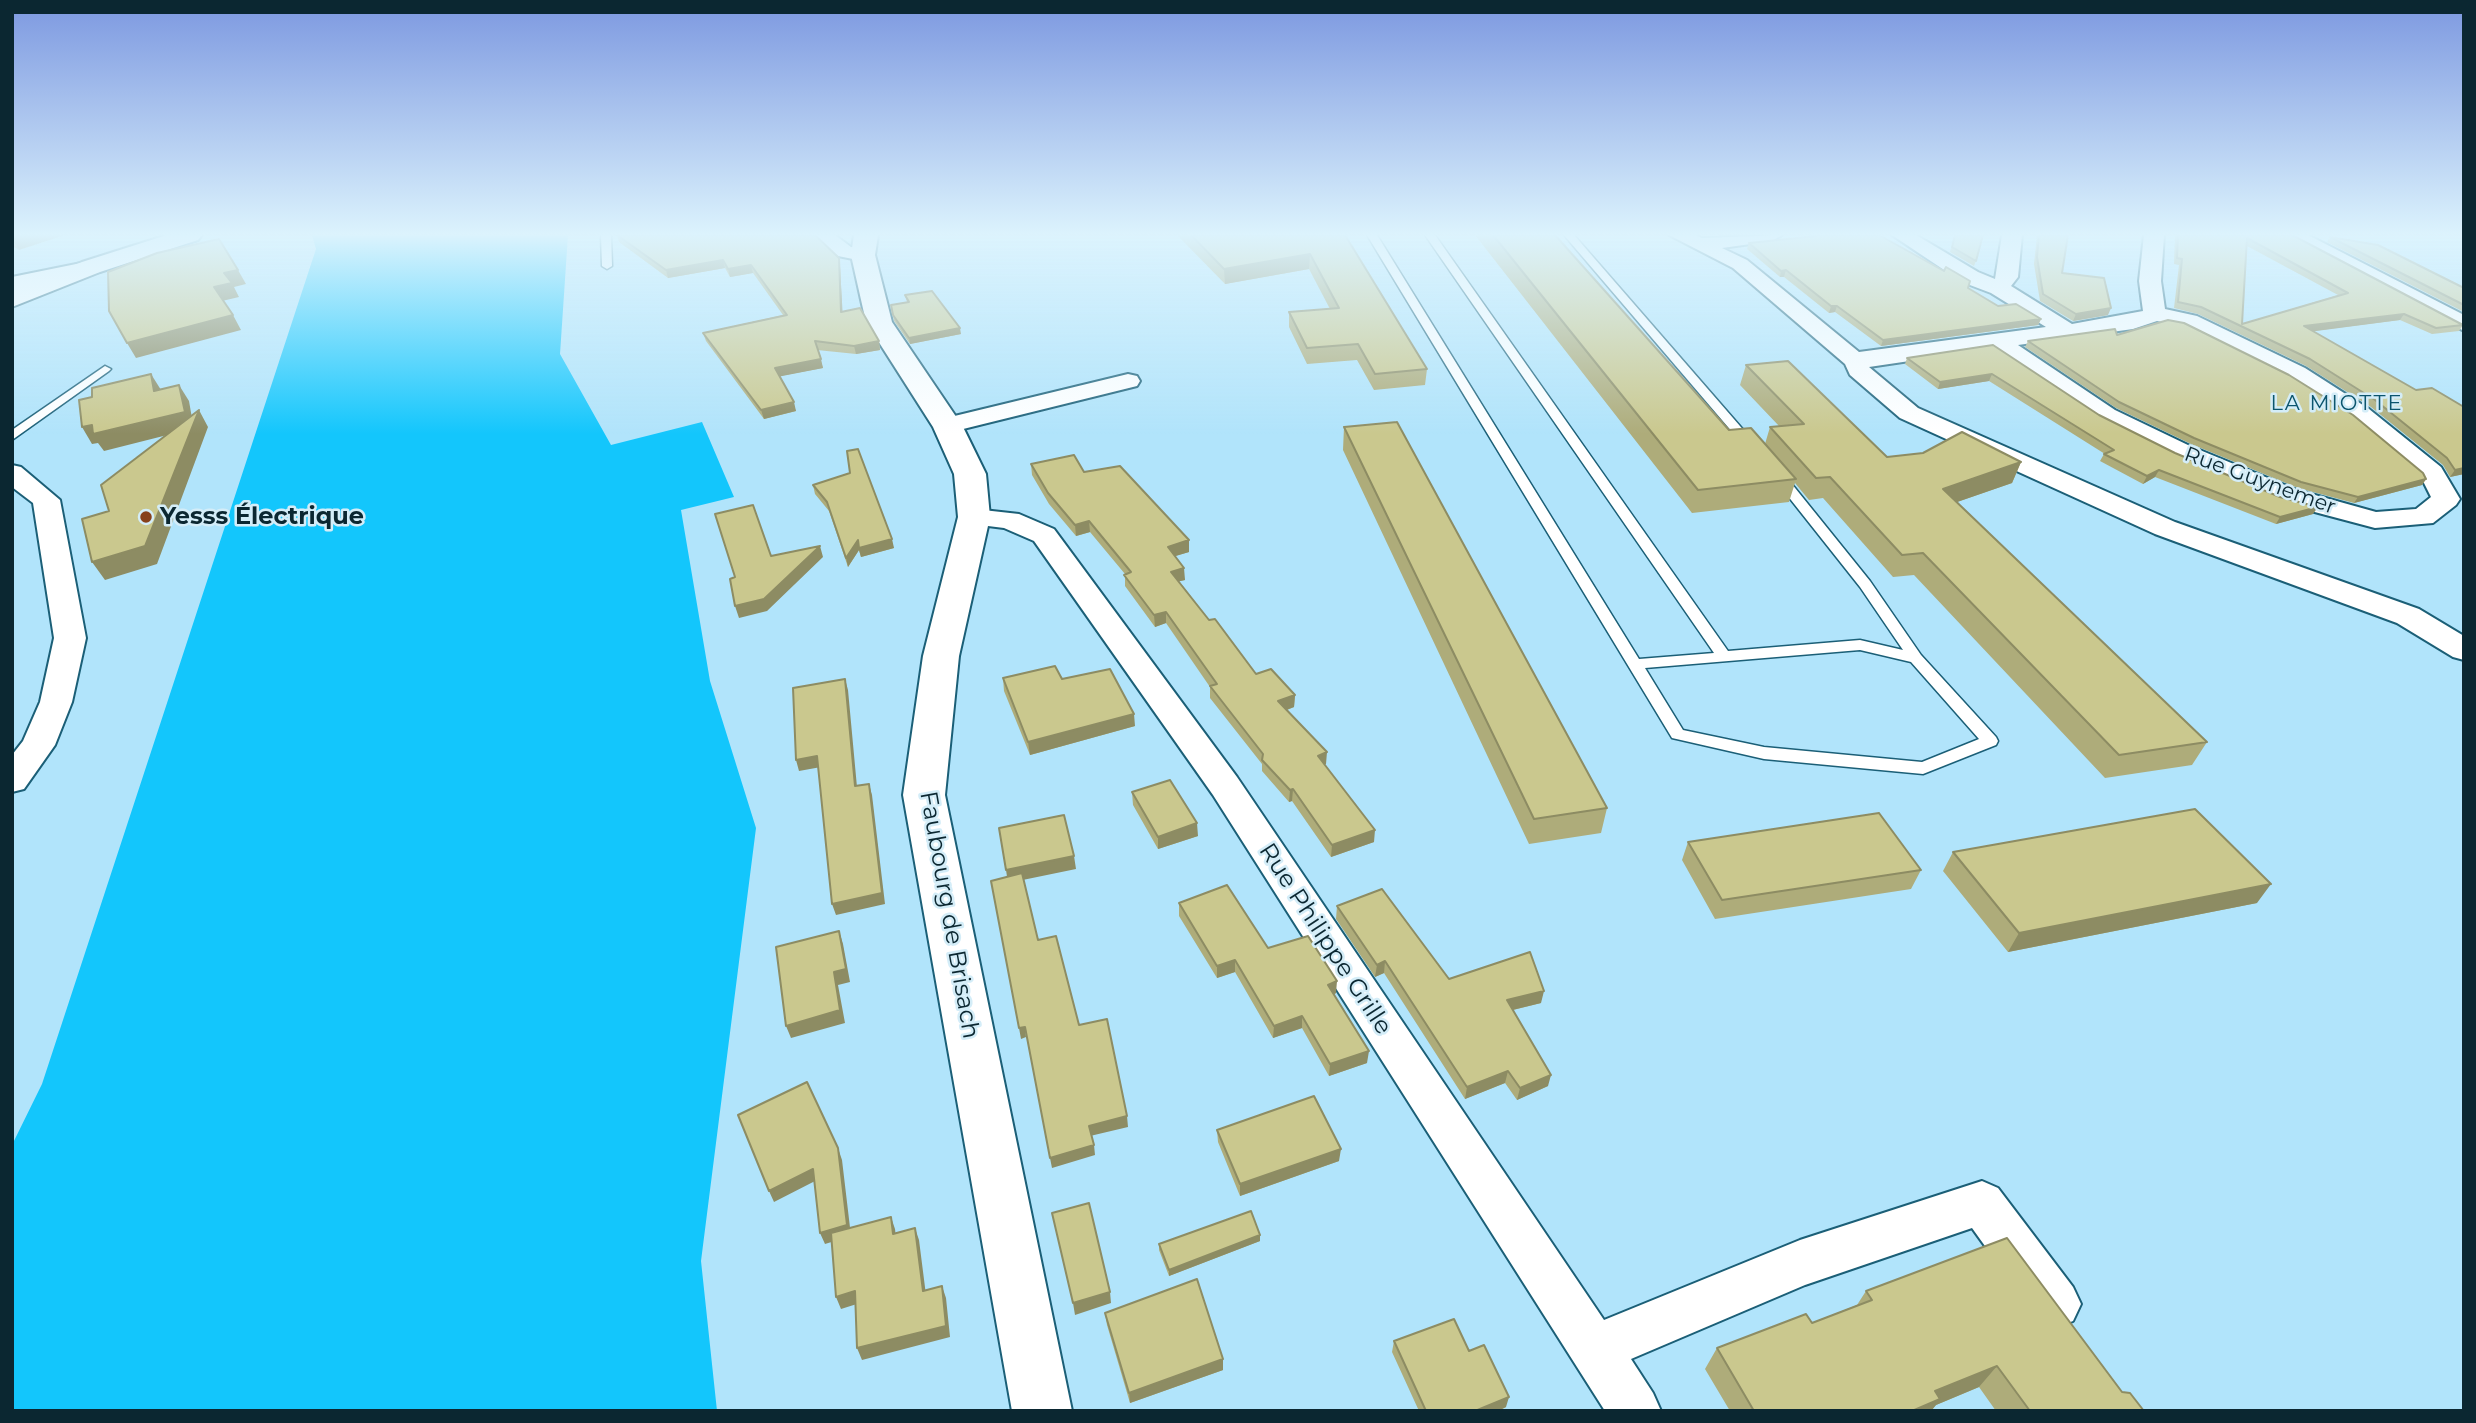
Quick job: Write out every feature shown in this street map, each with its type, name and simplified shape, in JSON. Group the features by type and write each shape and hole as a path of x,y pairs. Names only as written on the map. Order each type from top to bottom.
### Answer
{"main road":[{"name":"Faubourg de Brisach","path":"872,301 879,322 947,425 970,474 974,517 941,656 924,795 1042,1411"}],"street":[{"path":"1783,301 1845,355 1856,360 2133,322 2155,314 2153,301"},
{"path":"2020,301 2069,332"},
{"path":"2421,301 2464,324"},
{"name":"Rue Guynemer","path":"1997,342 2106,415 2181,452 2287,496 2375,520 2423,517 2446,499 2432,473 2360,414 2317,386 2189,321 2155,314"},
{"path":"1856,360 1858,370 1909,412 2165,528 2407,616 2464,650"},
{"path":"947,425 1128,381"},
{"path":"12,780 38,745 56,702 69,638 46,500 15,477"},
{"name":"Rue Philippe Grille","path":"974,517 1009,520 1044,535 1225,786 1635,1411"},
{"path":"1594,1349 1800,1264 1982,1203 2080,1337"}],"lane":[{"path":"1413,301 1678,734 1752,750 1923,768 1990,741 1916,658 1865,583 1761,457 1626,301"},
{"path":"1476,301 1724,656"},
{"path":"12,436 105,369"},
{"path":"1635,664 1860,645 1916,658"}],"shaded area":[{"path":"299,301 564,301 560,354 611,445 702,422 734,497 681,510 710,681 756,828 701,1261 717,1411 12,1411 12,1145 42,1084"}],"building":[{"path":"109,301 224,301 233,315 127,343 109,311"},
{"path":"777,301 841,301 841,312 860,308 879,341 854,346 815,341 821,359 775,368 794,402 761,410 703,333 787,315"},
{"path":"940,301 960,328 909,338 893,315 891,305"},
{"path":"1335,301 1386,301 1427,369 1375,374 1358,344 1307,348 1289,312 1339,308"},
{"path":"1546,301 1614,301 1729,430 1751,428 1796,479 1698,490"},
{"path":"1825,301 1990,301 1998,306 2016,304 2041,319 1883,340 1837,306 1831,306"},
{"path":"2055,301 2109,301 2111,308 2076,314"},
{"path":"2243,301 2242,324 2319,301 2418,301 2463,325 2436,328 2404,314 2304,326 2416,390 2432,388 2464,407 2464,468 2455,470 2447,458 2375,400 2310,359 2201,307 2178,302"},
{"path":"2168,320 2184,323 2289,375 2353,415 2423,473 2426,479 2358,497 2301,482 2194,438 2119,402 2028,341 2115,329 2117,335"},
{"path":"1993,345 2099,415 2175,453 2280,497 2318,507 2280,517 2159,470 2147,476 2104,454 2114,450 1992,374 1940,382 1907,358"},
{"path":"1788,361 1887,457 1923,453 1962,432 2021,462 1943,489 2207,742 2119,755 1923,553 1902,555 1830,477 1816,478 1770,427 1804,424 1746,365"},
{"path":"151,374 154,391 179,385 185,412 93,434 92,425 82,427 79,400 92,397 92,388"},
{"path":"199,410 145,546 92,562 82,519 109,511 101,485"},
{"path":"1397,422 1607,808 1534,819 1344,427"},
{"path":"858,449 892,539 859,548 858,540 846,558 827,502 813,485 850,473 847,451"},
{"path":"1074,455 1084,472 1120,466 1189,540 1168,547 1184,568 1171,572 1209,620 1215,619 1256,674 1271,669 1295,695 1278,701 1327,752 1318,756 1375,830 1332,845 1293,789 1290,790 1262,760 1263,754 1210,686 1217,684 1166,612 1154,615 1124,575 1131,572 1089,521 1075,525 1048,493 1031,464"},
{"path":"753,505 771,556 820,546 764,599 735,606 730,579 735,577 715,514"},
{"path":"1055,666 1062,679 1110,669 1134,714 1028,742 1003,678"},
{"path":"845,679 855,786 869,784 882,893 832,904 817,756 796,760 793,688"},
{"path":"1170,780 1197,823 1158,837 1132,792"},
{"path":"2195,809 2271,884 2019,933 1953,852"},
{"path":"1879,813 1921,870 1722,900 1688,842"},
{"path":"1064,815 1074,856 1006,870 999,828"},
{"path":"1022,873 1038,940 1056,936 1079,1025 1107,1019 1127,1116 1089,1126 1094,1145 1050,1158 1025,1027 1019,1028 991,881"},
{"path":"1227,885 1268,948 1308,936 1337,981 1328,985 1369,1051 1330,1064 1302,1016 1274,1026 1235,960 1217,966 1179,903"},
{"path":"1382,889 1449,979 1530,952 1544,991 1507,1000 1551,1075 1520,1088 1508,1071 1467,1087 1385,961 1377,965 1337,906"},
{"path":"839,931 846,969 834,972 840,1010 786,1026 776,947"},
{"path":"807,1082 838,1148 847,1225 820,1233 813,1169 769,1191 738,1115"},
{"path":"1314,1096 1341,1149 1240,1184 1217,1130"},
{"path":"1089,1203 1110,1292 1073,1303 1052,1213"},
{"path":"1251,1211 1260,1235 1169,1270 1159,1244"},
{"path":"891,1217 893,1234 915,1228 923,1291 942,1286 946,1326 857,1348 855,1291 836,1297 831,1233"},
{"path":"2007,1238 2122,1392 2130,1393 2144,1411 2030,1411 1997,1366 1935,1391 1940,1399 1912,1411 1754,1411 1717,1348 1806,1314 1812,1323 1872,1300 1866,1291"},
{"path":"1197,1279 1223,1359 1129,1393 1105,1313"},
{"path":"1454,1319 1469,1351 1484,1345 1509,1397 1475,1411 1426,1411 1394,1341"}],"place":[{"name":"Yesss Électrique","path":"146,517"}],"district":[{"name":"LA MIOTTE","path":"2337,404"}]}
